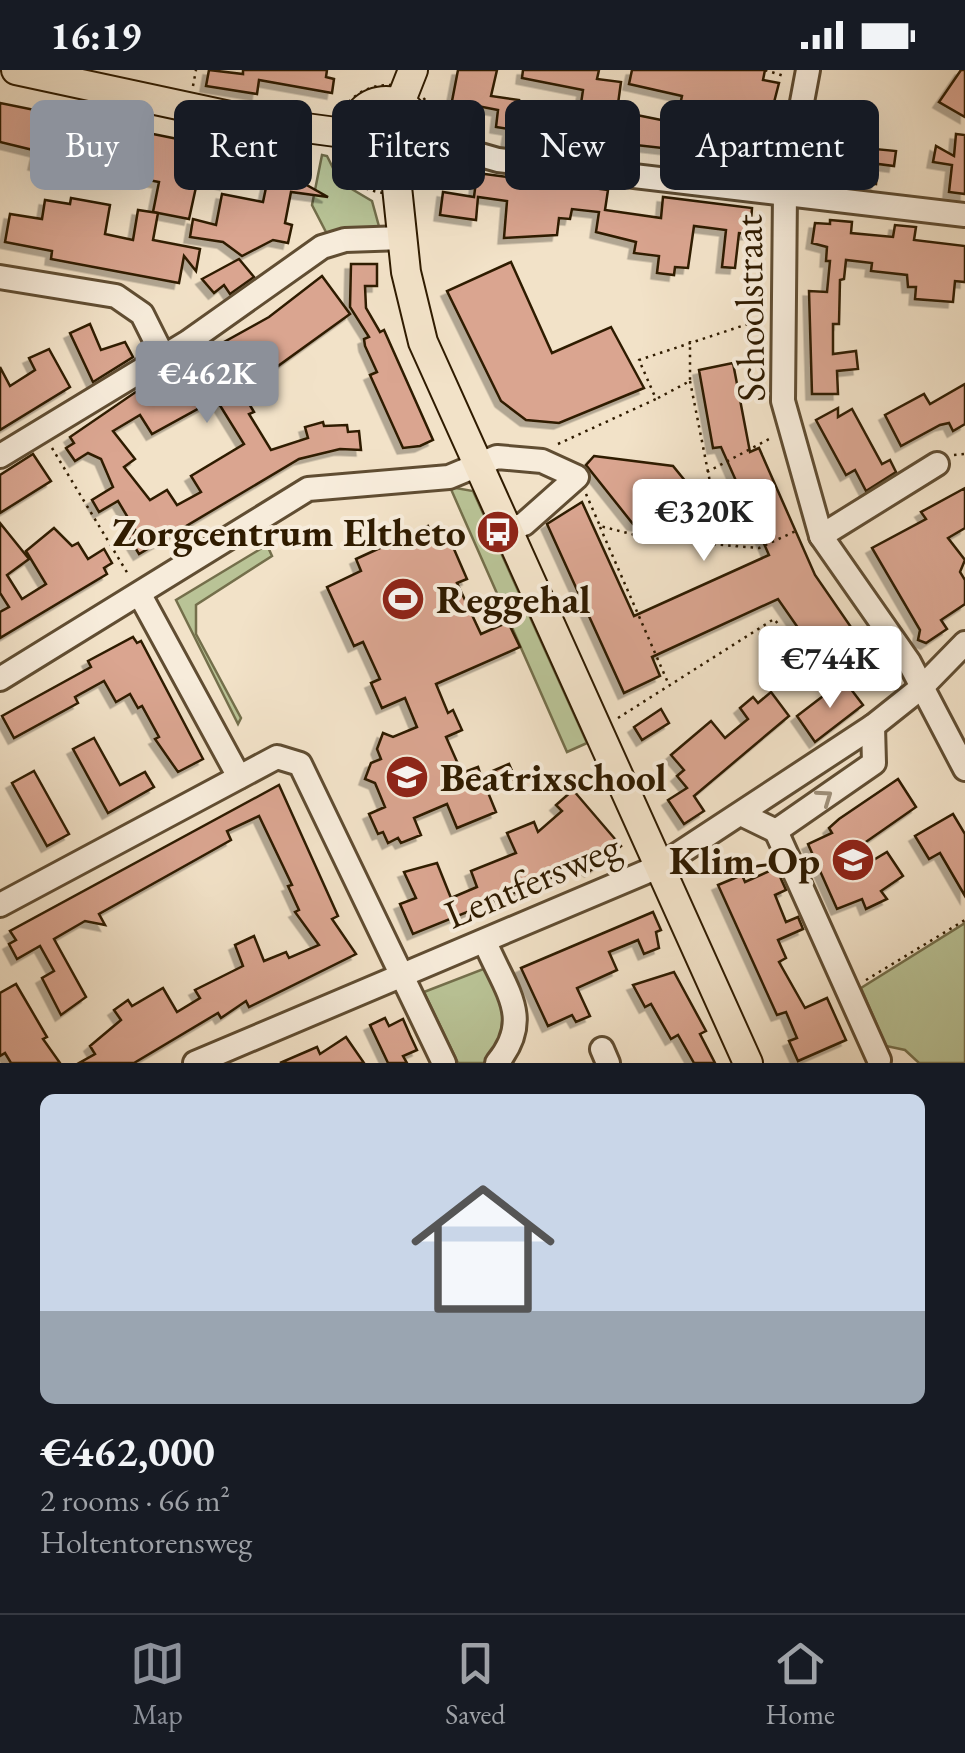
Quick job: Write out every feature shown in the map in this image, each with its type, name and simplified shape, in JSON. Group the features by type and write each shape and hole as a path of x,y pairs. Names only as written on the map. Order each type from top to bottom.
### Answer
{"main road":[{"path":"16,70 254,122 332,132"},
{"path":"381,100 406,87"},
{"path":"397,190 411,302 423,342 748,1063"}],"street":[{"name":"Schoolstraat","path":"806,76 785,194 783,401 818,529 922,687 965,770"},
{"path":"485,157 965,215"},
{"path":"0,456 163,356 322,247 345,240 403,238"},
{"path":"0,277 116,296 142,314 163,356"},
{"path":"0,679 308,490 450,477 498,458 542,461 578,476 524,524 510,530"},
{"path":"818,529 937,464"},
{"path":"140,595 239,777"},
{"name":"Lentfersweg","path":"195,1063 660,866 744,815 873,726 922,687 965,643"},
{"path":"776,831 874,763 873,726"},
{"path":"0,905 277,757 300,764 444,1063"},
{"path":"744,815 776,831 884,1062"},
{"path":"485,942 516,1016 518,1030 497,1063"}],"path":[{"path":"192,93 196,70"},
{"path":"765,70 806,76"},
{"path":"352,100 380,85 406,87"},
{"path":"656,399 639,360 690,339 784,314"},
{"path":"690,339 690,382 706,473 736,547"},
{"path":"542,461 562,440 690,382"},
{"path":"706,473 790,428"},
{"path":"41,430 140,595"},
{"path":"578,476 669,685"},
{"path":"600,526 651,539 759,548 818,529"},
{"path":"600,729 774,619 821,676 886,630"},
{"path":"848,991 965,920"}],"green space":[{"path":"322,155 327,156 332,166 332,190 353,190 372,201 380,230 327,234 312,205"},
{"path":"450,487 473,491 587,743 567,752"},
{"path":"267,545 272,556 196,605 196,634 241,718 238,724 176,600"},
{"path":"965,923 965,1063 919,1063 905,1050 886,1046 861,988"},
{"path":"491,966 515,1019 491,1063 458,1063 424,992"}],"building":[{"path":"209,70 243,74 243,70 327,70 326,77 334,79 332,93 259,80 257,94 206,86"},
{"path":"458,70 497,70 491,96 519,100 505,100 505,128 496,127 498,110 485,107 485,100 452,100"},
{"path":"523,70 599,70 597,79 621,82 619,100 582,100 583,90 522,78"},
{"path":"632,70 765,70 763,80 779,83 775,100 681,100 682,96 629,84"},
{"path":"961,70 965,70 965,117 939,102"},
{"path":"0,103 30,109 30,149 0,142"},
{"path":"640,116 660,120 660,148 640,145"},
{"path":"154,134 174,138 174,190 195,190 189,219 153,212 159,182 154,181"},
{"path":"956,134 965,135 965,194 949,192 952,165 933,162 936,146 954,156"},
{"path":"879,149 896,151 894,166 879,164"},
{"path":"485,174 505,177 505,190 608,190 605,210 661,218 663,197 752,208 750,234 739,233 735,268 722,267 726,230 694,226 688,268 675,267 674,275 657,273 659,256 634,253 636,242 596,232 599,212 572,209 570,219 559,218 557,235 504,238 507,201 478,197 476,220 440,215 443,192 474,197 475,190 485,190"},
{"path":"312,188 328,197 291,192 285,223 292,225 288,243 273,240 242,256 223,242 190,237 193,219 216,225 222,194 263,202 266,190"},
{"path":"71,198 110,205 105,234 133,240 138,210 158,213 153,240 200,249 196,271 184,256 179,283 51,259 52,251 5,242 10,214 42,219 45,200 70,204"},
{"path":"830,220 852,222 851,233 893,237 895,225 916,227 914,240 965,246 965,282 955,281 953,302 915,299 916,287 908,287 907,275 871,271 872,263 846,260 844,279 840,280 839,324 833,324 833,354 856,351 858,369 837,371 838,394 812,394 809,291 827,292 830,261 826,261 827,247 812,243 815,223 830,224"},
{"path":"239,259 254,277 230,294 224,285 214,293 202,279"},
{"path":"511,262 552,353 611,327 644,388 559,423 526,420 501,401 447,291"},
{"path":"351,264 377,264 377,286 365,286 366,308 380,332 384,330 433,440 420,446 403,448 370,375 377,372 365,346 364,339 369,337 350,307"},
{"path":"322,276 350,314 242,392 254,412 249,414 271,450 308,438 305,427 323,422 324,426 347,425 348,432 359,431 361,450 340,449 299,459 139,554 128,536 136,531 118,501 99,512 92,500 113,487 101,459 88,453 75,461 66,448 74,443 70,437 143,387 172,375 170,372 269,317","holes":["216,399 244,444 191,476 201,492 177,505 167,490 150,500 124,467 135,459 113,431 140,415 152,434"]},
{"path":"90,324 101,350 125,342 133,357 93,382 70,333"},
{"path":"49,349 70,387 0,430 0,367 10,386 35,370 29,358"},
{"path":"733,363 750,452 759,448 815,575 855,633 819,658 778,599 652,657 660,676 624,693 547,524 582,502 634,616 769,555 721,447 713,448 699,370"},
{"path":"965,384 965,424 953,431 949,423 940,425 901,446 885,415 924,394 930,404"},
{"path":"838,408 838,417 852,409 882,464 890,460 896,472 866,491 855,470 846,475 816,420"},
{"path":"33,454 51,481 0,513 0,475"},
{"path":"594,456 673,466 708,509 711,525 697,533 633,524 586,465"},
{"path":"965,488 965,528 948,538 965,560 960,572 965,580 965,604 941,620 947,629 926,643 918,640 920,630 872,548 926,519 921,512"},
{"path":"0,523 29,559 7,575 22,599 46,584 26,551 54,528 72,546 78,543 88,559 104,549 112,563 104,568 107,574 0,638 0,612 9,607 0,593"},
{"path":"428,526 434,539 447,533 467,579 457,583 481,634 508,622 520,647 436,684 448,713 453,710 462,730 446,737 462,773 478,767 481,776 509,764 515,778 487,790 496,812 457,828 447,804 414,818 421,835 401,843 398,838 388,843 383,832 378,834 369,814 385,807 375,783 365,779 371,763 381,759 377,749 383,733 393,737 417,727 405,698 382,708 371,683 380,679 363,642 354,646 327,587 361,571 356,559"},
{"path":"133,637 137,643 141,641 203,759 178,772 155,739 159,737 142,706 138,708 130,694 116,702 104,681 75,697 78,703 14,738 2,716 91,667 88,661"},
{"path":"844,680 863,705 815,742 797,716"},
{"path":"771,692 789,716 694,796 704,811 684,824 668,800 687,788 677,776 684,770 671,755 711,721 725,738 748,719 740,708 753,697 758,703"},
{"path":"661,709 669,723 642,740 634,727"},
{"path":"94,738 120,785 145,772 154,787 108,813 73,749"},
{"path":"34,771 69,834 47,846 12,783"},
{"name":"Klim-Op","path":"898,779 916,807 850,853 860,868 887,852 903,876 881,891 887,899 866,909 862,899 837,909 808,844 832,833 829,828 839,819"},
{"path":"279,785 338,916 332,919 356,954 249,1007 246,1001 221,1018 218,1013 134,1063 79,1063 95,1054 90,1046 121,1020 114,1010 128,1000 132,1006 163,988 177,1012 200,998 195,990 243,966 235,945 254,936 264,961 286,952 289,958 319,945 295,912 299,910 288,886 292,885 259,816 227,831 231,840 99,914 105,925 85,921 54,939 86,997 61,1015 42,978 54,971 40,946 17,959 9,944 16,940 10,931"},
{"path":"573,790 621,846 590,871 577,860 548,872 551,878 413,934 400,904 416,898 404,872 437,863 451,898 477,887 471,871 516,853 507,833 534,822 538,832 562,811 556,805"},
{"path":"953,814 965,834 965,896 940,853 929,859 915,836"},
{"path":"776,868 786,890 775,895 786,922 798,917 803,929 778,940 786,958 779,962 805,1008 827,998 846,1040 798,1061 789,1041 797,1038 786,1012 777,1015 718,885 742,875 745,882"},
{"path":"653,912 661,930 656,932 659,948 644,954 638,940 609,952 617,970 577,988 590,1016 576,1022 572,1015 548,1026 521,968"},
{"path":"674,972 706,1031 700,1034 715,1063 694,1063 678,1035 671,1039 651,1004 645,1007 633,985"},
{"path":"16,984 47,1037 43,1039 60,1063 11,1063 5,1053 0,1056 0,993"},
{"path":"385,1018 389,1026 403,1019 417,1050 403,1056 407,1063 388,1063 370,1025"},
{"path":"346,1037 364,1063 280,1063 317,1047 320,1054"}],"place":[{"name":"Zorgcentrum Eltheto","path":"498,532"},
{"name":"Reggehal","path":"403,599"},
{"name":"Beatrixschool","path":"407,777"},
{"name":"Klim-Op","path":"853,860"}]}
